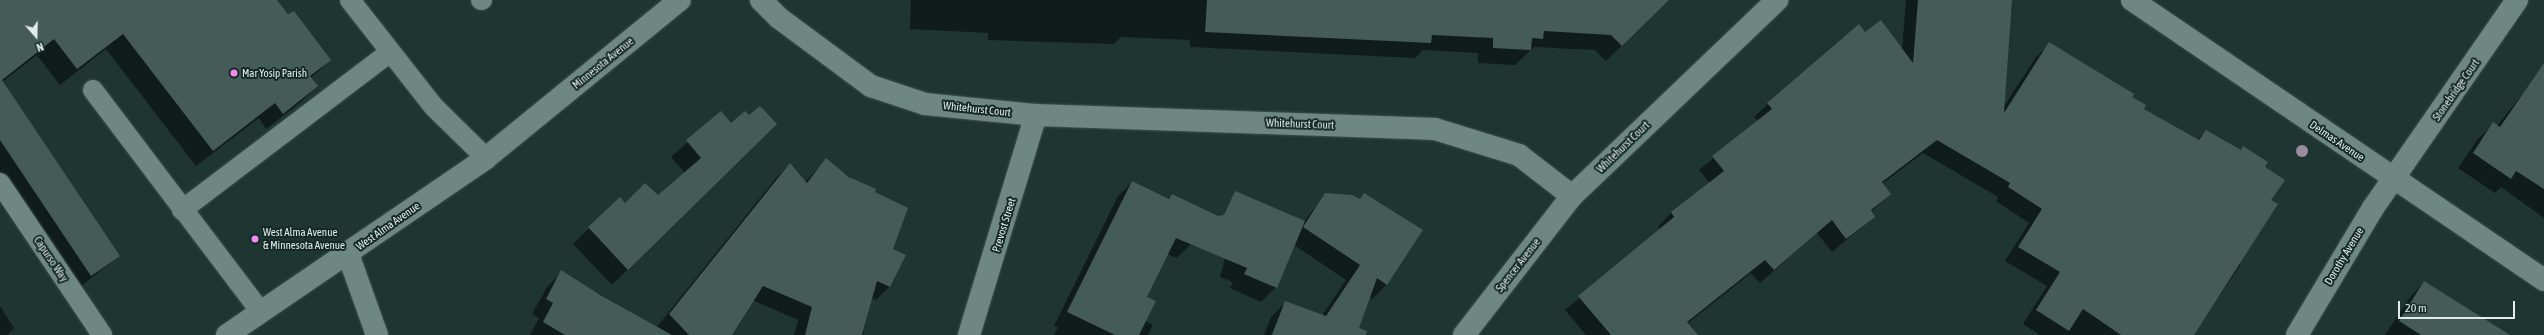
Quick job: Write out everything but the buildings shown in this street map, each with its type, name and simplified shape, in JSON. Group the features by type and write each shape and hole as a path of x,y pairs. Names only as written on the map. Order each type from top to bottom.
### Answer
{"street":[{"name":"Minnesota Avenue","path":"526,126 680,0"},
{"name":"Whitehurst Court","path":"761,0 779,18 871,86 925,104 1036,115 1435,129 1519,155 1572,196 1777,0"},
{"name":"Delmas Avenue","path":"2132,0 2544,280"},
{"name":"Stonebridge Court","path":"2393,178 2517,0"},
{"name":"Prevost Street","path":"969,335 1036,115"},
{"name":"West Alma Avenue","path":"227,335 348,254 486,158 526,126"},
{"name":"Dorothy Avenue","path":"2297,335 2393,178"},
{"name":"Spencer Avenue","path":"1464,335 1572,196"},
{"path":"348,254 377,335"}],"lane":[{"path":"350,0 434,107 486,158"},
{"path":"182,210 390,52"},
{"path":"93,90 182,210 261,312"},
{"name":"Capurso Way","path":"0,182 102,335"}],"place":[{"name":"Mar Yosip Parish","path":"234,73"},
{"name":"West Alma Avenue & Minnesota Avenue","path":"255,239"}]}
